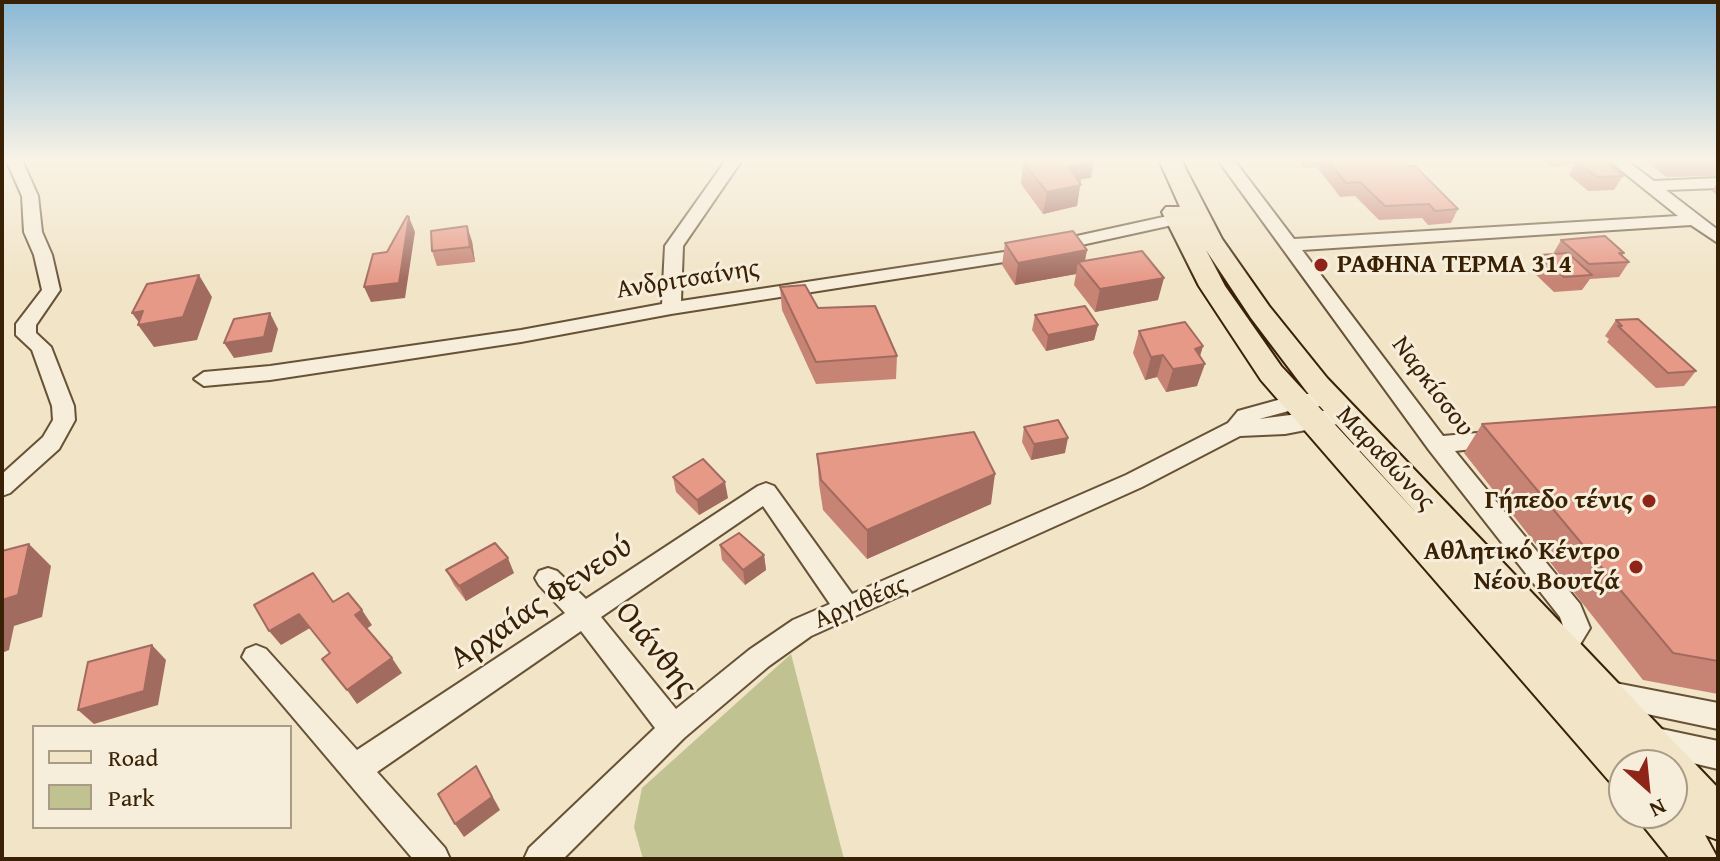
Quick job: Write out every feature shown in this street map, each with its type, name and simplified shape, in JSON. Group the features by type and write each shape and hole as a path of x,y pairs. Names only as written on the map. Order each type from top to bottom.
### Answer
{"main road":[{"name":"Μαραθώνος","path":"1168,200 1231,317 1563,648 1597,711"},
{"name":"Μαραθώνος","path":"1189,200 1211,240 1276,332 1321,410 1545,682 1597,711 1640,749"},
{"name":"Μαραθώνος","path":"1688,792 1718,819"},
{"path":"1673,829 1697,859"}],"street":[{"path":"2,487 51,443 64,420 63,406 41,347 26,335 26,324 51,290 43,255 33,232 30,200"},
{"path":"671,308 674,246 706,200"},
{"name":"Ναρκίσσου","path":"1256,200 1437,444 1571,612 1577,628 1563,648"},
{"path":"1668,200 1718,238"},
{"name":"Ανδριτσαίνης","path":"204,379 270,373 490,341 671,308 1004,257 1177,219"},
{"path":"1289,245 1694,220"},
{"name":"Αργιθέας","path":"540,859 674,729 759,658 802,628 846,606 957,562 1134,481 1236,428 1321,410"},
{"path":"1437,444 1515,437"},
{"name":"Αρχαίας Φενεού","path":"355,769 766,492 846,606"},
{"name":"Οιάνθης","path":"548,578 585,616 674,729"},
{"path":"256,657 434,859"},
{"path":"1597,711 1718,716"},
{"path":"1688,757 1718,755"}],"green space":[{"path":"791,654 844,859 643,859 634,827 642,788"}],"building":[{"path":"1379,200 1449,200 1458,209 1435,211 1429,204 1385,206"},
{"path":"407,216 399,283 364,287 373,254 387,252"},
{"path":"467,226 470,247 432,251 431,231"},
{"path":"1073,231 1087,250 1018,263 1005,243"},
{"path":"1605,236 1624,253 1619,253 1629,262 1589,264 1561,240"},
{"path":"1142,251 1164,278 1100,289 1078,262"},
{"path":"1568,253 1592,275 1564,277 1540,255"},
{"path":"199,275 183,317 138,325 143,311 132,313 147,284"},
{"path":"805,285 818,308 875,306 897,356 816,362 780,287"},
{"path":"1085,306 1098,325 1048,335 1035,315"},
{"path":"270,313 264,337 224,343 234,319"},
{"path":"1638,319 1696,371 1668,373 1618,326 1622,326 1616,320"},
{"path":"1185,322 1203,346 1195,349 1205,364 1173,369 1163,355 1151,357 1139,331"},
{"name":"Αθλητικό Κέντρο Νέου Βουτζά","path":"1716,407 1718,661 1673,653 1482,424"},
{"path":"1058,420 1068,438 1034,444 1024,427"},
{"path":"974,432 995,474 867,530 821,480 817,454"},
{"path":"703,459 725,482 697,500 673,477"},
{"path":"739,533 764,555 743,570 720,545"},
{"path":"495,543 508,558 459,586 446,570"},
{"path":"29,544 18,595 2,600 2,551"},
{"path":"313,573 333,602 348,593 362,610 355,615 392,658 347,690 322,659 330,653 299,614 269,631 254,605"},
{"path":"152,645 144,691 78,710 88,662"},
{"path":"476,766 492,797 455,824 438,794"}],"place":[{"name":"ΡΑΦΗΝΑ ΤΕΡΜΑ 314","path":"1321,265"},
{"name":"Γήπεδο τένις","path":"1649,501"},
{"name":"Αθλητικό Κέντρο Νέου Βουτζά","path":"1636,567"}]}
